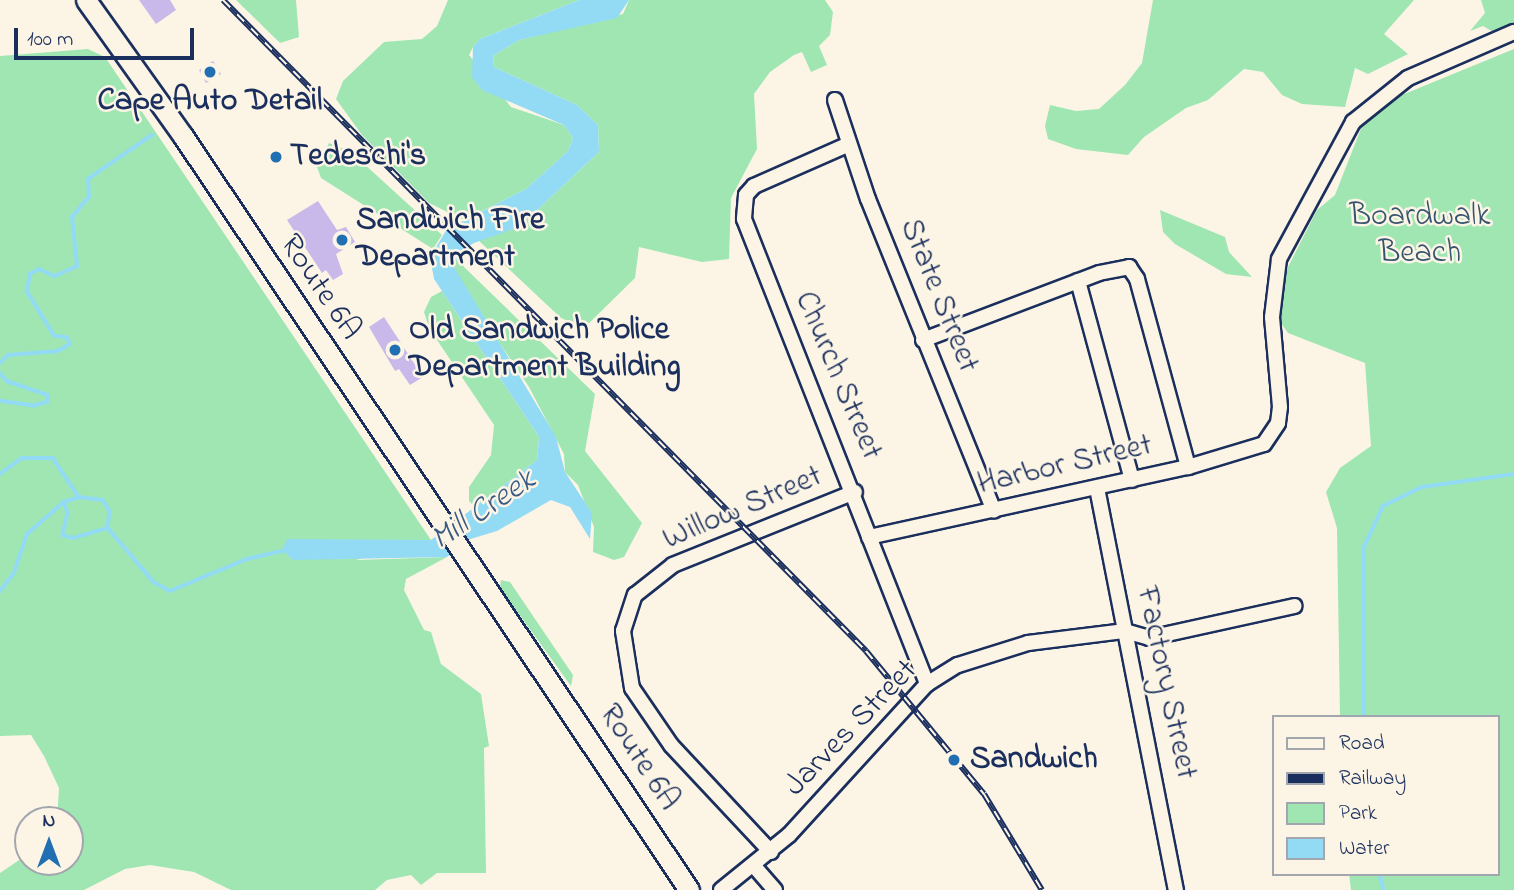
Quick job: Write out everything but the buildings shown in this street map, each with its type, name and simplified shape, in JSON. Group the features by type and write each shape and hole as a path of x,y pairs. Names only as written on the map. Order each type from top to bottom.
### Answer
{"main road":[{"name":"Route 6A","path":"86,0 689,890"}],"street":[{"name":"Harbor Street","path":"869,537 1188,467 1257,448 1269,439 1280,407 1272,317 1279,259 1353,122 1408,78 1514,32"},
{"name":"State Street","path":"835,100 847,145 923,340 994,511"},
{"name":"Church Street","path":"847,145 767,177 746,195 744,206 770,289 855,492 869,537 927,684"},
{"path":"923,340 1121,266 1135,272 1188,467"},
{"path":"1078,281 1132,480"},
{"name":"Factory Street","path":"1097,488 1176,890"},
{"name":"Willow Street","path":"771,852 671,745 632,688 623,631 635,595 673,565 855,492"},
{"name":"Jarves Street","path":"721,890 771,852 927,684 971,659 1008,647 1125,631 1149,638 1295,606"},
{"path":"754,866 775,890"}],"green space":[{"path":"236,0 296,0 299,37 280,43"},
{"path":"448,0 579,0 480,39 473,47 469,55 511,107 564,125 573,138 568,151 526,189 464,220 429,203 362,135 336,99 343,81 384,42 422,39 437,26"},
{"path":"629,0 825,0 833,12 830,35 819,46 827,65 811,72 802,52 794,55 770,72 754,94 757,149 731,198 729,259 702,262 639,247 635,278 584,328 561,318 478,240 519,227 599,152 598,125 577,105 494,67 493,56 519,40 623,14"},
{"path":"1153,0 1414,0 1384,34 1408,54 1368,74 1355,68 1345,107 1302,104 1282,95 1263,72 1244,69 1208,100 1186,108 1144,137 1128,155 1076,149 1048,139 1045,126 1050,105 1076,111 1099,109 1125,85 1142,63"},
{"path":"1481,0 1514,0 1514,24 1493,32 1483,26 1470,31 1485,13"},
{"path":"88,49 105,57 431,540 356,560 447,557 406,579 404,590 424,630 431,632 441,664 481,694 489,746 484,748 486,873 437,873 421,885 411,875 387,880 375,890 231,890 194,872 150,865 125,869 84,890 0,890 0,873 14,864 14,876 84,876 84,806 58,806 59,788 31,735 0,736 0,56"},
{"name":"Boardwalk Beach","path":"1514,49 1514,890 1351,890 1349,876 1500,876 1500,715 1340,715 1337,528 1326,492 1340,468 1371,446 1365,363 1288,333 1278,319 1286,271 1317,210 1335,195 1362,126 1392,99"},
{"path":"329,143 351,152 442,235 433,249 321,178 317,167"},
{"path":"1160,210 1225,237 1229,252 1252,277 1226,274 1175,244 1163,232"},
{"path":"459,252 464,267 595,394 585,451 642,523 624,557 614,560 593,552 594,527 578,485 565,472 564,454 529,387 464,290 454,267"},
{"path":"442,291 539,437 537,460 475,507 469,501 469,487 491,455 494,425 429,328 424,312 431,297"},
{"path":"501,580 510,582 573,675 571,686 500,588"}],"water":[{"path":"579,0 629,0 617,18 519,40 493,56 494,67 577,105 598,125 599,152 519,227 474,243 459,252 454,267 556,437 565,472 592,513 590,539 570,507 551,500 497,531 467,540 447,557 293,560 282,550 287,539 431,540 537,460 539,437 434,279 430,257 447,229 526,189 568,151 573,138 564,125 482,90 472,77 473,47 480,39"}],"waterway":[{"path":"0,363 8,355 58,351 70,344 67,338 54,336 27,292 30,274 39,269 55,276 77,266 72,217 89,197 88,179 152,135"},
{"path":"0,373 7,381 48,395 48,402 34,406 0,401"},
{"path":"0,474 22,458 53,458 79,497"},
{"path":"1364,715 1364,547 1383,506 1422,487 1514,474"},
{"name":"Mill Creek","path":"0,591 14,573 27,534 64,502 79,497 103,500 110,511 108,528 154,582 170,591 247,559 286,550"},
{"path":"64,502 68,513 63,535 73,538 108,528"},
{"path":"1380,876 1384,890"}],"railway":[{"path":"223,0 866,651 984,794 1042,890"}],"place":[{"name":"Cape Auto Detail","path":"210,72"},
{"name":"Tedeschi's","path":"276,157"},
{"name":"Sandwich FIre Department","path":"342,240"},
{"name":"Old Sandwich Police Department Building","path":"395,350"},
{"name":"Sandwich","path":"954,760"}]}
